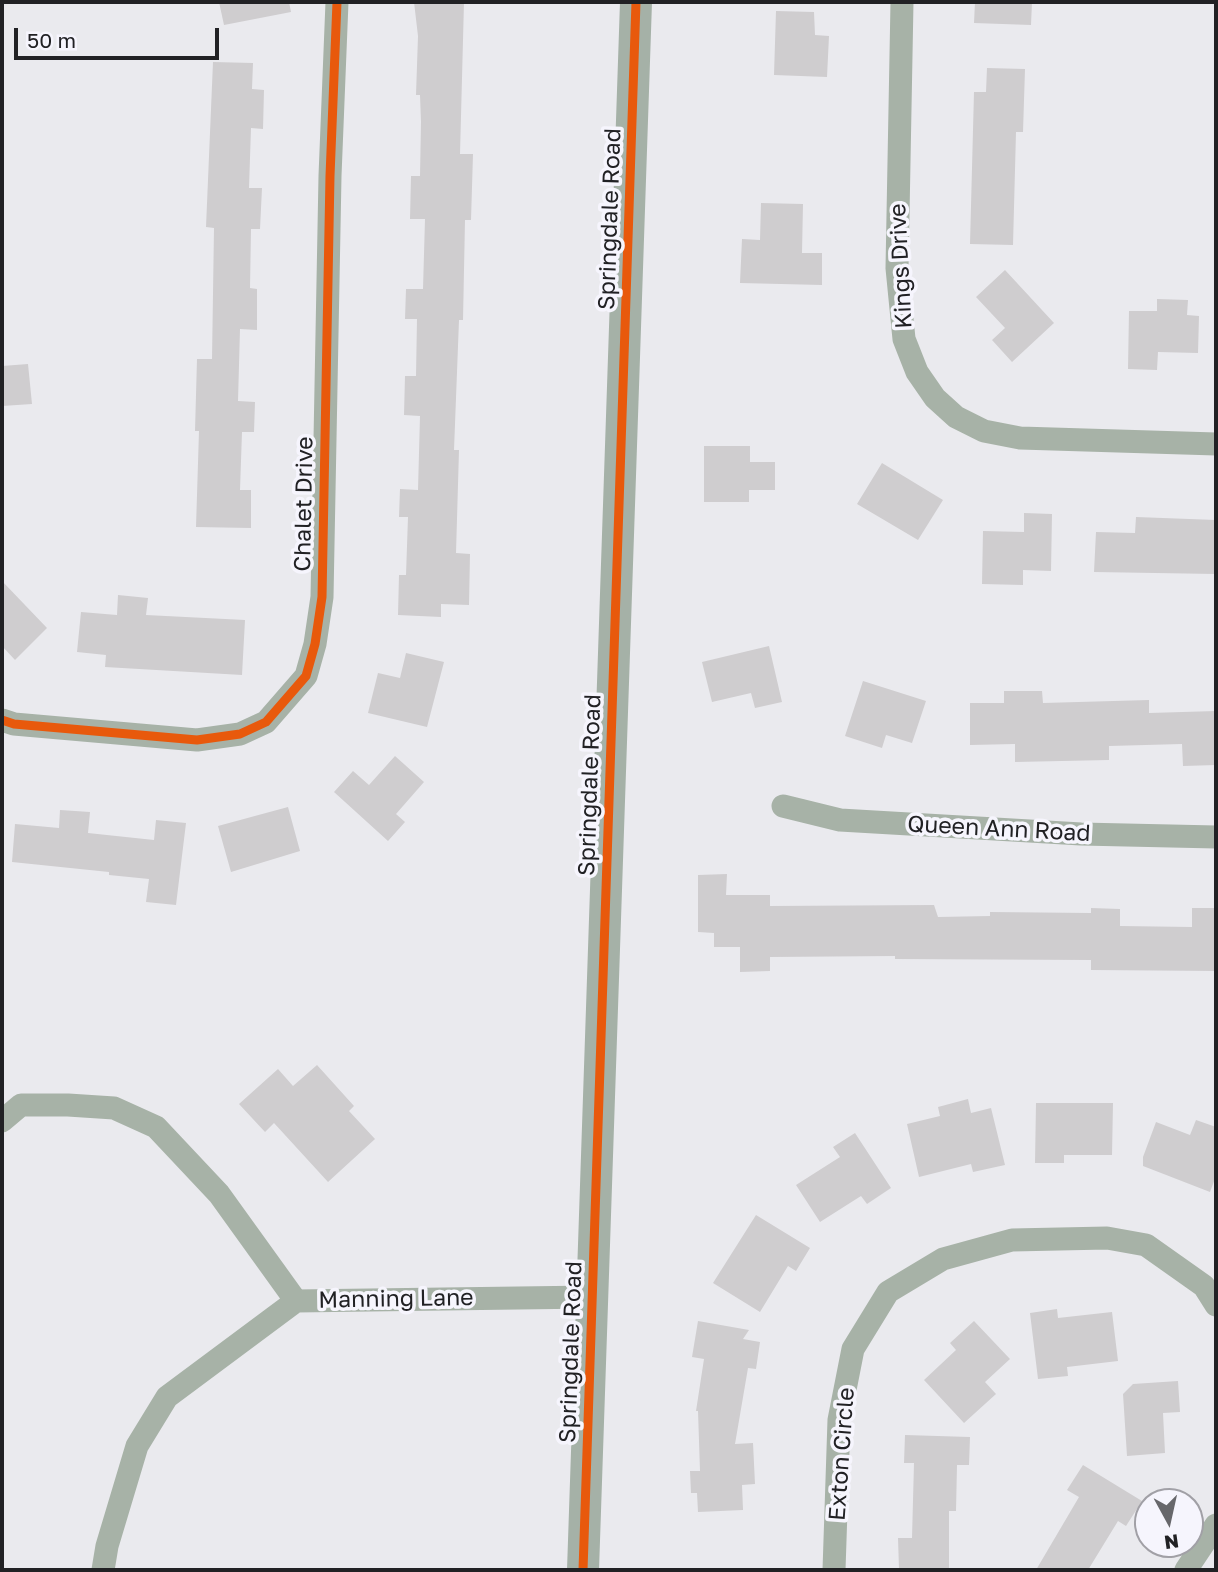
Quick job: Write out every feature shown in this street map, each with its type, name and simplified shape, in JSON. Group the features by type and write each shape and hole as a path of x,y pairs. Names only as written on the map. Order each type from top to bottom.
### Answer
{"main road":[{"name":"Springdale Road","path":"583,1570 636,2"}],"street":[{"name":"Chalet Drive","path":"2,720 15,724 197,740 240,734 266,722 306,676 315,644 322,597 330,190 337,2"},
{"name":"Kings Drive","path":"902,2 897,268 904,339 917,372 935,398 956,417 984,431 1020,438 1216,444"},
{"name":"Queen Ann Road","path":"783,806 839,820 1081,834 1216,837"},
{"path":"2,1121 21,1105 68,1105 114,1108 156,1127 219,1194 296,1301"},
{"name":"Exton Circle","path":"834,1570 839,1420 853,1349 888,1292 943,1259 1012,1240 1107,1238 1146,1245 1204,1286 1216,1305"},
{"name":"Manning Lane","path":"103,1570 107,1546 137,1446 167,1397 296,1301 592,1297"},
{"path":"1186,1570 1216,1525"}],"building":[{"path":"219,2 289,2 291,12 224,25"},
{"path":"414,2 464,2 460,154 473,154 471,220 465,220 463,320 459,320 454,450 459,450 456,553 470,554 469,605 441,604 441,617 398,615 399,575 406,575 408,517 399,517 400,489 418,490 420,416 404,415 405,376 416,376 417,319 405,319 406,289 423,289 425,219 410,219 411,176 420,176 421,122 420,95 416,95 418,36"},
{"path":"975,2 1032,2 1031,25 974,23"},
{"path":"776,11 814,12 815,35 829,36 827,77 774,75"},
{"path":"213,62 253,63 252,89 264,90 263,129 251,128 249,188 262,188 260,229 251,229 250,288 257,289 257,330 240,329 238,401 255,402 254,432 242,432 240,490 251,490 251,528 196,527 199,431 195,431 197,359 212,359 214,228 206,227"},
{"path":"987,68 1025,69 1023,132 1016,132 1013,245 970,244 974,92 986,92"},
{"path":"761,203 803,204 802,253 822,253 822,285 740,283 742,239 760,240"},
{"path":"1005,270 1054,323 1012,362 992,340 1005,328 976,297"},
{"path":"1157,299 1188,300 1187,315 1199,316 1198,353 1158,352 1157,370 1128,369 1129,311 1157,311"},
{"path":"28,364 32,404 2,406 2,366"},
{"path":"704,446 750,446 750,462 775,462 775,490 749,490 749,502 704,502"},
{"path":"882,463 943,500 918,540 857,504"},
{"path":"1024,513 1052,514 1051,571 1023,570 1023,585 982,584 983,531 1024,532"},
{"path":"1136,517 1216,520 1216,574 1094,572 1096,532 1135,533"},
{"path":"2,581 47,628 15,660 2,646"},
{"path":"118,595 148,598 146,615 245,620 242,675 105,667 106,655 77,652 81,612 117,615"},
{"path":"769,646 782,702 755,708 751,693 712,702 702,662"},
{"path":"406,653 444,662 427,727 368,713 378,673 400,678"},
{"path":"863,681 926,701 912,743 886,735 882,748 845,736"},
{"path":"1004,691 1042,691 1043,703 1149,700 1149,713 1216,711 1216,765 1183,766 1182,744 1109,746 1109,760 1015,762 1015,744 970,745 970,703 1004,703"},
{"path":"395,756 424,782 396,814 405,822 388,841 334,792 353,771 369,785"},
{"path":"288,807 300,851 231,872 218,826"},
{"path":"60,810 90,812 88,833 154,840 156,820 186,823 176,905 146,902 149,879 12,862 15,824 59,828"},
{"path":"727,874 726,895 770,895 770,906 934,905 938,917 990,916 990,912 1091,913 1091,908 1120,909 1120,926 1192,927 1192,908 1216,908 1216,971 1091,970 1091,960 895,959 895,956 770,957 770,971 740,972 740,947 714,947 714,933 698,932 698,875"},
{"path":"317,1065 354,1106 349,1111 375,1139 328,1182 274,1123 265,1132 239,1104 278,1069 293,1086"},
{"path":"968,1099 971,1113 991,1108 1005,1165 973,1172 971,1164 919,1177 907,1124 940,1116 938,1107"},
{"path":"1036,1103 1113,1103 1112,1155 1064,1155 1064,1163 1035,1163"},
{"path":"1196,1120 1216,1127 1216,1176 1210,1192 1143,1166 1143,1157 1156,1122 1190,1135"},
{"path":"855,1133 891,1188 867,1204 861,1196 820,1222 796,1185 840,1157 833,1147"},
{"path":"756,1215 810,1248 796,1271 788,1266 760,1312 713,1283"},
{"path":"1057,1309 1058,1318 1112,1312 1118,1361 1067,1367 1068,1376 1038,1379 1030,1313"},
{"path":"698,1321 749,1330 743,1339 760,1342 756,1369 748,1368 735,1444 753,1443 755,1484 742,1485 743,1510 698,1512 697,1493 691,1493 690,1471 700,1471 696,1411 704,1359 692,1357"},
{"path":"974,1321 1010,1359 985,1382 996,1394 964,1423 924,1380 956,1350 950,1343"},
{"path":"1178,1381 1180,1412 1163,1413 1165,1453 1127,1456 1123,1394 1133,1384"},
{"path":"905,1435 970,1437 969,1465 957,1465 956,1511 949,1511 949,1570 899,1569 898,1538 912,1538 914,1463 904,1463"},
{"path":"1083,1465 1134,1496 1134,1514 1126,1526 1118,1521 1088,1570 1036,1570 1079,1497 1067,1490"}],"cycle path":[{"path":"2,720 14,724 197,740 240,734 266,722 306,676 315,644 322,597 330,176 337,2"},
{"path":"583,1570 636,2"}]}
